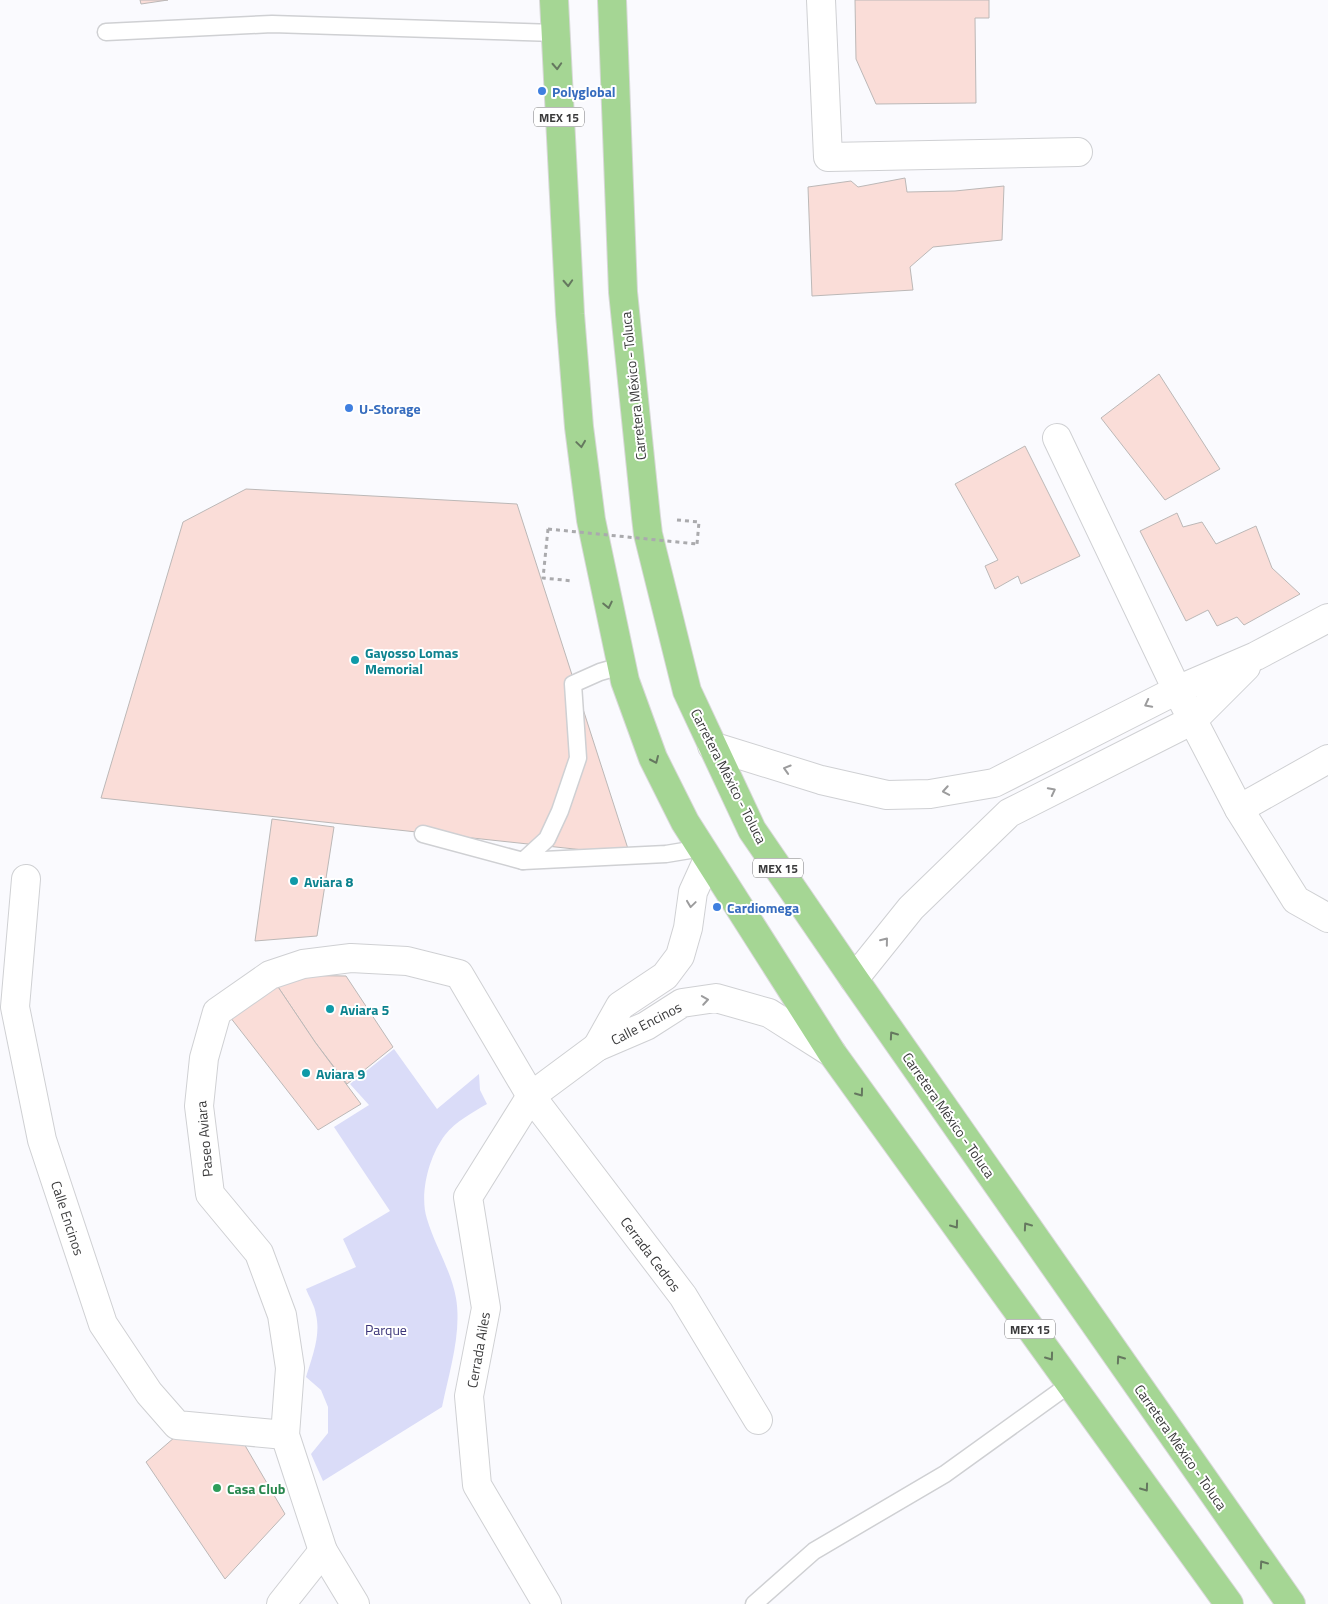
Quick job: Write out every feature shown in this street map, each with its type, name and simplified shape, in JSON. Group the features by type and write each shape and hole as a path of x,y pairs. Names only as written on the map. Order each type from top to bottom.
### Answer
{"main road":[{"name":"MEX 15","path":"554,0 569,306 579,427 592,520 621,666 654,758 685,822 832,1053 1229,1604"},
{"name":"Carretera México - Toluca","path":"612,0 623,292 648,534 687,691 752,830 1291,1604"}],"street":[{"path":"821,0 828,157 1078,152"},
{"path":"1057,438 1177,690 1239,809 1296,900 1328,918"},
{"path":"712,746 821,780 886,795 930,794 994,783 1177,690 1256,656 1328,618"},
{"path":"854,979 911,908 1009,813 1192,720 1256,656"},
{"path":"1239,809 1328,759"},
{"name":"Calle Encinos","path":"597,1047 620,1006 665,976 680,956 688,928 693,892 705,853"},
{"name":"Calle Encinos","path":"26,880 15,1007 42,1140 103,1324 149,1393 177,1425 285,1435"},
{"name":"Paseo Aviara","path":"285,1435 290,1368 282,1315 259,1253 210,1194 199,1106 204,1058 217,1012 263,978 303,964 351,958 408,961 459,974 531,1096"},
{"name":"Calle Encinos","path":"531,1096 597,1047 646,1026 682,1003 716,998 769,1013 832,1053"},
{"name":"Cerrada Cedros","path":"531,1096 683,1296 758,1420"},
{"name":"Cerrada Ailes","path":"531,1096 468,1197 486,1308 469,1396 478,1485 547,1604"},
{"path":"285,1435 323,1551 356,1604"},
{"path":"281,1604 323,1551"}],"lane":[{"path":"106,32 272,24 555,33"},
{"path":"523,861 547,839 560,811 578,758 573,684 600,672 621,666"},
{"path":"423,834 523,861 705,853"},
{"path":"754,1604 814,1551 945,1474 1070,1384"}],"path":[{"path":"543,578 548,529 697,544 699,522"}],"green space":[{"name":"Parque","path":"394,1049 437,1109 479,1074 480,1090 487,1104 459,1122 445,1135 434,1153 425,1187 424,1198 427,1219 454,1288 456,1298 457,1325 454,1352 442,1407 323,1481 311,1454 328,1433 328,1407 321,1390 306,1377 315,1346 317,1323 313,1305 306,1289 356,1267 343,1239 390,1211 334,1127 369,1105 350,1084"}],"building":[{"path":"140,0 168,0 141,4"},
{"path":"855,0 989,0 989,18 975,18 976,103 876,104 856,59"},
{"path":"905,178 907,192 955,191 1004,186 1002,240 933,247 910,267 913,290 812,296 808,187 851,181 858,187"},
{"path":"1159,374 1220,469 1165,500 1101,418"},
{"path":"1025,446 1080,556 1021,584 1018,576 995,589 985,566 998,560 955,484"},
{"name":"Gayosso Lomas Memorial","path":"246,489 517,504 630,855 101,798 183,522"},
{"path":"1177,513 1183,527 1202,522 1216,544 1256,526 1272,568 1300,594 1244,625 1237,617 1217,626 1208,610 1186,621 1140,531"},
{"name":"Aviara 8","path":"272,819 334,827 317,936 255,941"},
{"name":"Aviara 5","path":"270,975 346,976 393,1047 347,1084 315,1042"},
{"name":"Aviara 9","path":"270,975 315,1042 361,1104 318,1130 223,1008"},
{"name":"Casa Club","path":"236,1430 285,1514 225,1579 146,1462 182,1431"}],"place":[{"name":"Polyglobal","path":"542,91"},
{"name":"U-Storage","path":"349,408"},
{"name":"Gayosso Lomas Memorial","path":"355,660"},
{"name":"Aviara 8","path":"294,881"},
{"name":"Cardiomega","path":"717,907"},
{"name":"Aviara 5","path":"330,1009"},
{"name":"Aviara 9","path":"306,1073"},
{"name":"Casa Club","path":"217,1488"}]}
